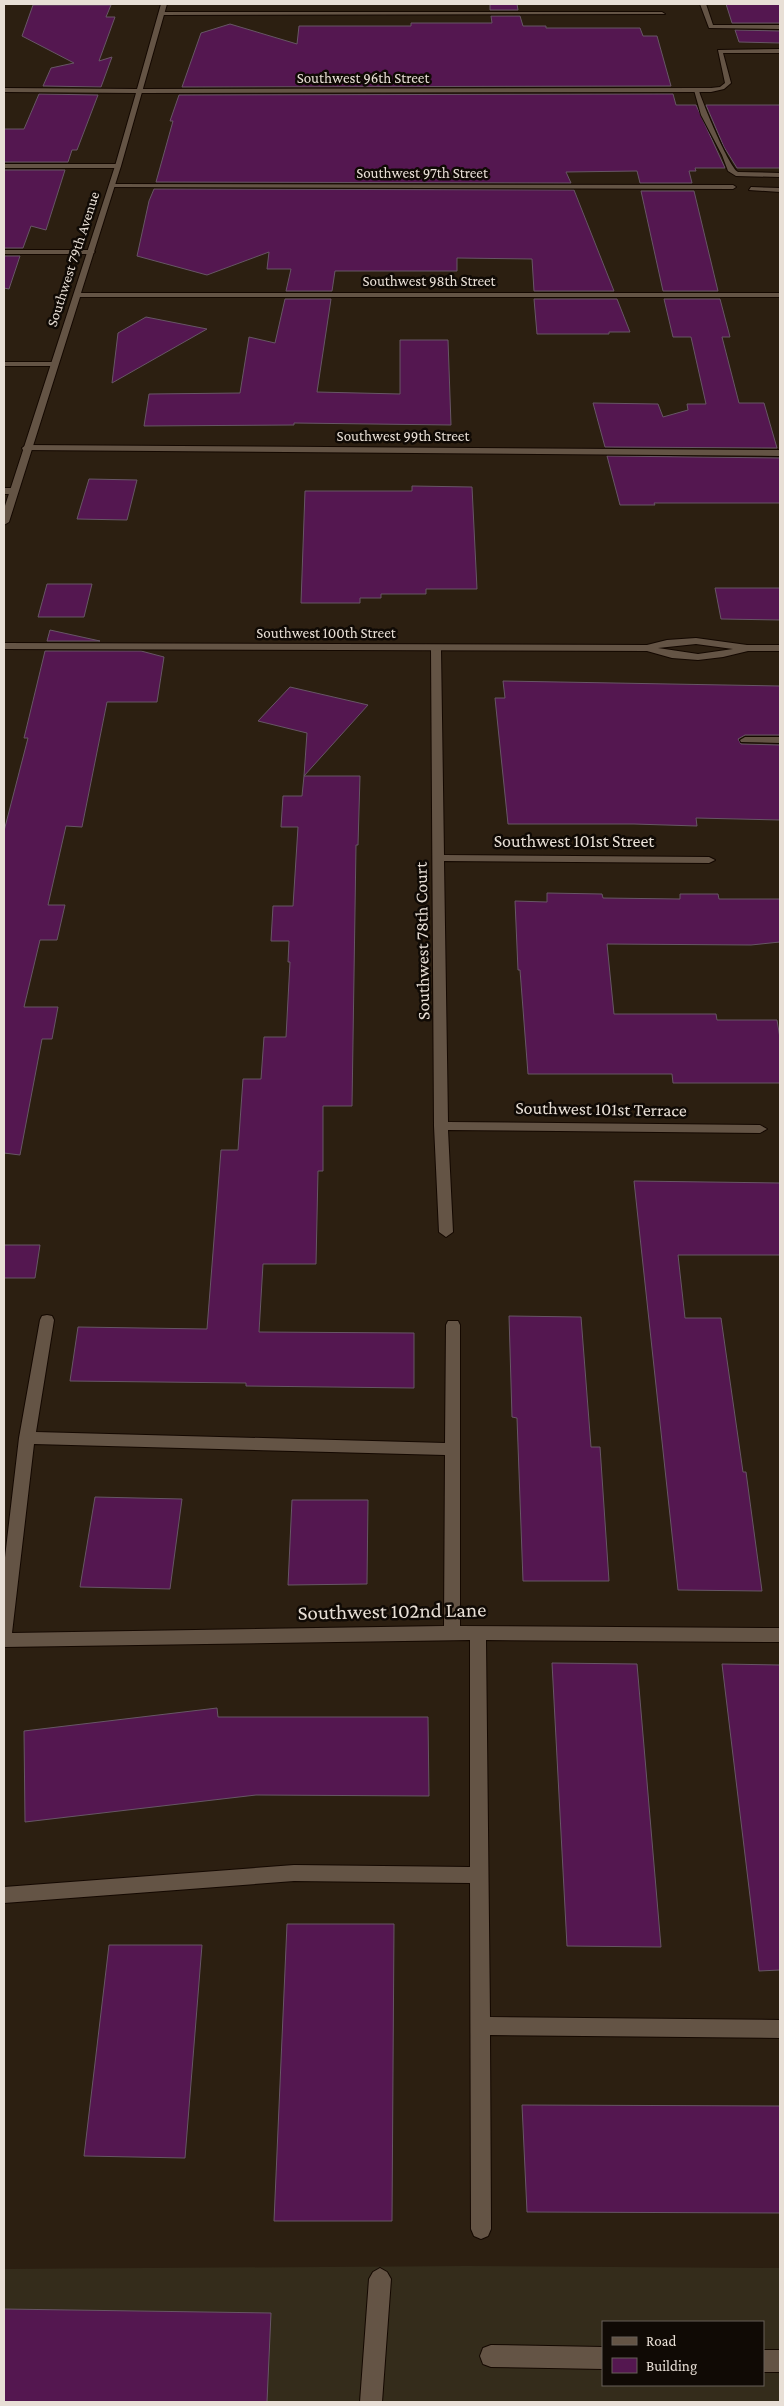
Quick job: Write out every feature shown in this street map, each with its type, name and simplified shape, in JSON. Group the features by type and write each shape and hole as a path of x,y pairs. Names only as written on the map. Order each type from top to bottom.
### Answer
{"street":[{"name":"Southwest 79th Avenue","path":"4,522 26,448 78,295 118,166 164,4"},
{"path":"703,4 711,27 780,27"},
{"path":"161,14 662,14"},
{"name":"Southwest 96th Street","path":"4,90 696,91 726,86 728,78 720,51 780,51"},
{"path":"696,91 704,115 725,155 730,170 736,174 780,174"},
{"path":"4,166 118,166"},
{"name":"Southwest 97th Street","path":"111,186 733,187"},
{"path":"751,190 780,190"},
{"path":"4,252 91,252"},
{"name":"Southwest 98th Street","path":"78,295 780,295"},
{"path":"4,364 53,364"},
{"name":"Southwest 99th Street","path":"26,448 780,453"},
{"path":"4,491 14,491"},
{"name":"Southwest 100th Street","path":"4,646 436,649 647,648 667,643 696,641 747,648 780,648"},
{"name":"Southwest 100th Street","path":"647,648 666,654 694,656 730,654 747,648"},
{"name":"Southwest 78th Court","path":"436,649 441,1126 446,1232"},
{"path":"745,740 780,740"},
{"name":"Southwest 101st Street","path":"438,858 709,860"},
{"name":"Southwest 101st Terrace","path":"441,1126 760,1129"},
{"path":"4,1632 28,1438 48,1320"},
{"path":"452,1633 453,1325"},
{"path":"28,1438 452,1449"},
{"name":"Southwest 102nd Lane","path":"4,1640 452,1633 780,1635"},
{"path":"478,1633 478,1875 482,2230"},
{"path":"4,1895 195,1879 294,1874 478,1875"},
{"path":"481,2026 780,2029"},
{"path":"371,2402 380,2279"},
{"path":"491,2356 602,2358"},
{"path":"764,2361 780,2361"}],"shaded area":[{"path":"466,2266 780,2268 780,2402 4,2402 4,2269"}],"building":[{"path":"490,4 517,4 518,10 490,10"},
{"path":"726,4 780,4 780,23 732,23"},
{"path":"33,5 111,5 106,17 115,17 99,61 112,57 101,87 43,86 51,68 74,63 22,36"},
{"path":"491,16 520,16 523,26 546,26 546,28 640,28 643,36 657,36 671,86 182,87 201,33 230,24 297,44 299,26 411,26 411,23 492,23"},
{"path":"735,30 780,31 780,43 739,42"},
{"path":"39,94 98,95 77,150 72,150 68,162 4,162 4,129 24,129"},
{"path":"673,94 676,105 696,105 725,168 695,168 696,171 689,171 692,183 640,183 637,171 566,172 571,183 156,182 173,121 170,121 179,95"},
{"path":"706,105 780,105 780,168 737,168 724,147"},
{"path":"4,170 65,170 46,230 31,226 23,248 4,248"},
{"path":"154,189 574,190 614,291 534,291 532,259 457,258 457,271 335,271 332,291 286,291 291,269 267,269 269,252 207,275 137,256 149,201"},
{"path":"641,191 694,191 718,291 663,291"},
{"path":"4,256 20,256 9,289 4,288"},
{"path":"285,299 331,299 317,392 400,394 400,340 448,340 451,425 294,423 294,425 144,426 149,394 240,393 249,337 275,343"},
{"path":"534,299 617,299 630,332 609,332 609,334 537,334"},
{"path":"664,299 720,299 730,337 722,337 739,403 764,403 777,448 605,447 593,403 658,404 663,417 688,410 687,404 706,404 691,337 673,337"},
{"path":"146,317 207,329 112,383 118,333"},
{"path":"607,456 780,458 780,503 654,503 655,505 620,505"},
{"path":"89,479 137,480 127,520 77,519"},
{"path":"412,486 472,487 477,589 426,589 426,594 381,594 381,598 360,598 360,603 301,603 305,491 412,491"},
{"path":"47,584 92,584 84,617 38,617"},
{"path":"715,588 780,588 780,620 721,619"},
{"path":"50,630 100,641 47,641"},
{"path":"45,651 141,651 164,657 157,702 107,702 82,827 66,826 48,905 65,905 57,940 40,940 24,1007 58,1007 52,1039 42,1039 20,1155 4,1153 4,831 28,738 24,738"},
{"path":"503,681 780,686 780,735 745,735 738,739 741,744 780,745 780,820 696,818 697,826 508,824 495,698 505,698"},
{"path":"290,687 368,705 304,776 307,733 258,721"},
{"path":"304,776 360,776 358,845 356,845 352,1106 323,1106 323,1171 318,1171 316,1264 263,1264 259,1332 414,1333 414,1388 246,1386 246,1383 70,1381 78,1327 207,1329 221,1150 238,1150 243,1079 261,1079 264,1037 286,1037 290,962 288,962 289,941 271,941 273,906 293,906 298,827 281,827 283,796 302,796"},
{"path":"547,893 602,894 603,898 680,899 680,894 718,894 719,899 780,899 780,942 751,945 607,944 614,1014 716,1014 717,1020 777,1020 780,1038 780,1083 673,1083 672,1074 528,1074 520,970 518,970 515,901 547,902"},
{"path":"634,1181 780,1183 780,1255 678,1255 685,1318 721,1318 743,1472 746,1472 762,1591 678,1590"},
{"path":"4,1245 40,1245 35,1278 4,1278"},
{"path":"509,1316 581,1317 591,1447 600,1447 609,1581 523,1581 517,1418 512,1417"},
{"path":"95,1497 182,1499 170,1589 80,1587"},
{"path":"292,1500 368,1500 367,1584 288,1585"},
{"path":"552,1663 637,1664 661,1947 567,1946"},
{"path":"722,1664 780,1665 780,1970 759,1971"},
{"path":"217,1708 218,1717 428,1717 429,1796 256,1795 25,1822 24,1731"},
{"path":"287,1924 394,1924 392,2221 274,2221"},
{"path":"109,1945 202,1945 185,2158 84,2156"},
{"path":"522,2105 780,2106 780,2213 527,2212"},
{"path":"4,2309 271,2313 267,2402 4,2402"}]}
